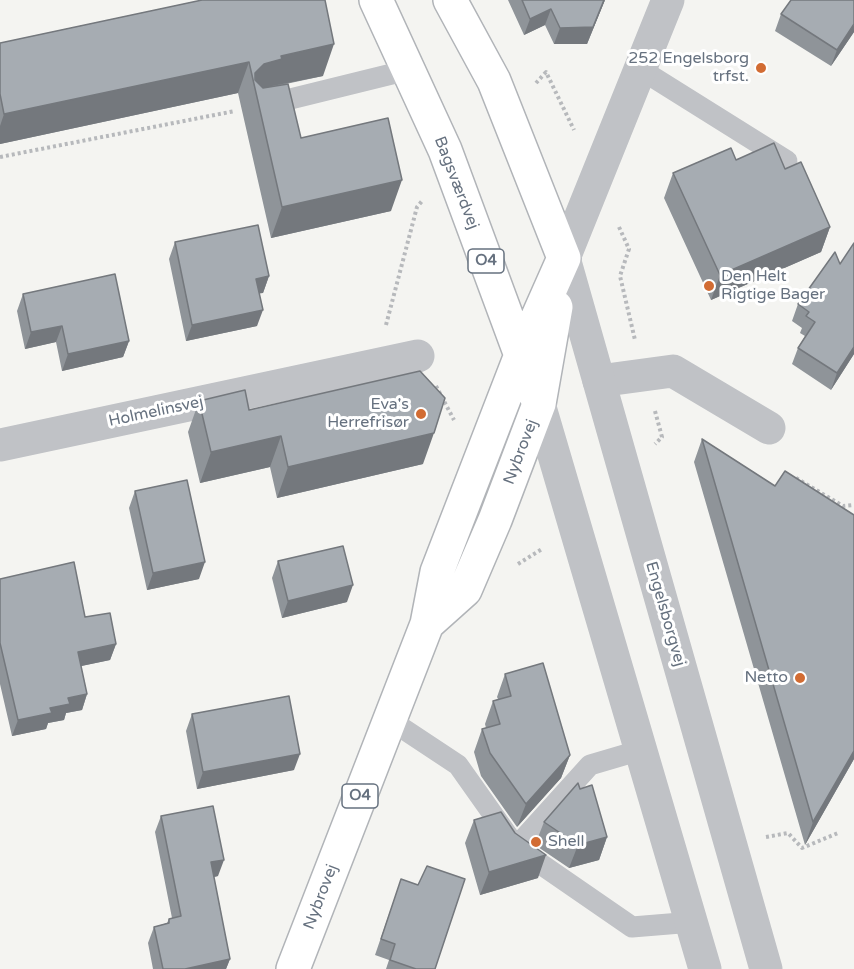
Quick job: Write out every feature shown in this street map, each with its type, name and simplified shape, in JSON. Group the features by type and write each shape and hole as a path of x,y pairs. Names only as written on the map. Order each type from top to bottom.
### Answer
{"main road":[{"name":"Bagsværdvej","path":"376,0 448,158 539,404"},
{"path":"450,0 494,81 564,258"},
{"name":"Nybrovej","path":"292,969 427,624 437,572 521,355 564,258"},
{"name":"Nybrovej","path":"427,624 465,590 495,520 539,404 564,258"}],"street":[{"name":"Nybrovej","path":"564,258 668,0"},
{"name":"Engelsborgvej","path":"564,258 766,969"},
{"name":"Holmelinsvej","path":"0,445 418,356"},
{"path":"599,381 673,370 769,428"},
{"path":"539,404 705,969"}],"lane":[{"path":"640,69 787,161"},
{"path":"256,107 408,70"},
{"path":"390,720 458,765 516,847 632,927 693,922"},
{"path":"516,847 590,765 641,750"}],"path":[{"path":"546,72 629,249 620,276 662,437"},
{"path":"0,157 256,107"},
{"path":"769,428 778,468 843,506 854,505"},
{"path":"730,842 788,833 802,848 838,833"}],"building":[{"path":"202,0 325,0 334,44 281,56 282,59 264,64 255,73 255,80 263,88 288,84 301,138 388,118 402,180 282,207 249,62 4,114 0,94 0,43"},
{"path":"522,0 604,0 593,27 560,28 551,9 530,19"},
{"path":"791,0 854,0 854,24 837,50 781,14"},
{"path":"774,143 785,169 801,162 830,227 720,275 673,173 731,148 736,160"},
{"path":"258,225 269,276 256,279 263,310 192,325 175,242"},
{"path":"854,243 854,347 837,373 798,348 815,322 806,316 809,312 798,304 835,252 840,264"},
{"path":"115,274 129,341 68,354 62,326 31,332 23,294"},
{"path":"420,371 445,398 434,433 288,467 281,436 211,452 199,401 245,390 249,410"},
{"path":"702,439 775,486 785,471 854,515 854,751 813,822"},
{"path":"187,480 205,562 153,573 135,491"},
{"path":"343,546 353,585 288,601 278,561"},
{"path":"74,562 85,617 110,613 116,644 78,652 87,694 68,698 70,704 50,708 52,713 18,720 0,643 0,579"},
{"path":"543,663 570,755 526,804 490,753 482,729 500,724 493,701 511,696 505,674"},
{"path":"289,696 300,754 203,772 192,714"},
{"path":"578,783 580,789 592,785 607,837 578,845 544,822"},
{"path":"213,806 224,860 211,862 230,959 185,969 163,969 154,927 169,923 169,919 181,916 161,816"},
{"path":"501,812 515,833 546,855 489,872 474,820"},
{"path":"427,866 465,879 435,969 416,969 390,960 395,944 381,939 401,879 418,885"}],"place":[{"name":"252 Engelsborg trfst.","path":"761,68"},
{"name":"Den Helt Rigtige Bager","path":"709,286"},
{"name":"Eva's Herrefrisør","path":"421,414"},
{"name":"Netto","path":"800,678"},
{"name":"Shell","path":"536,842"}]}
